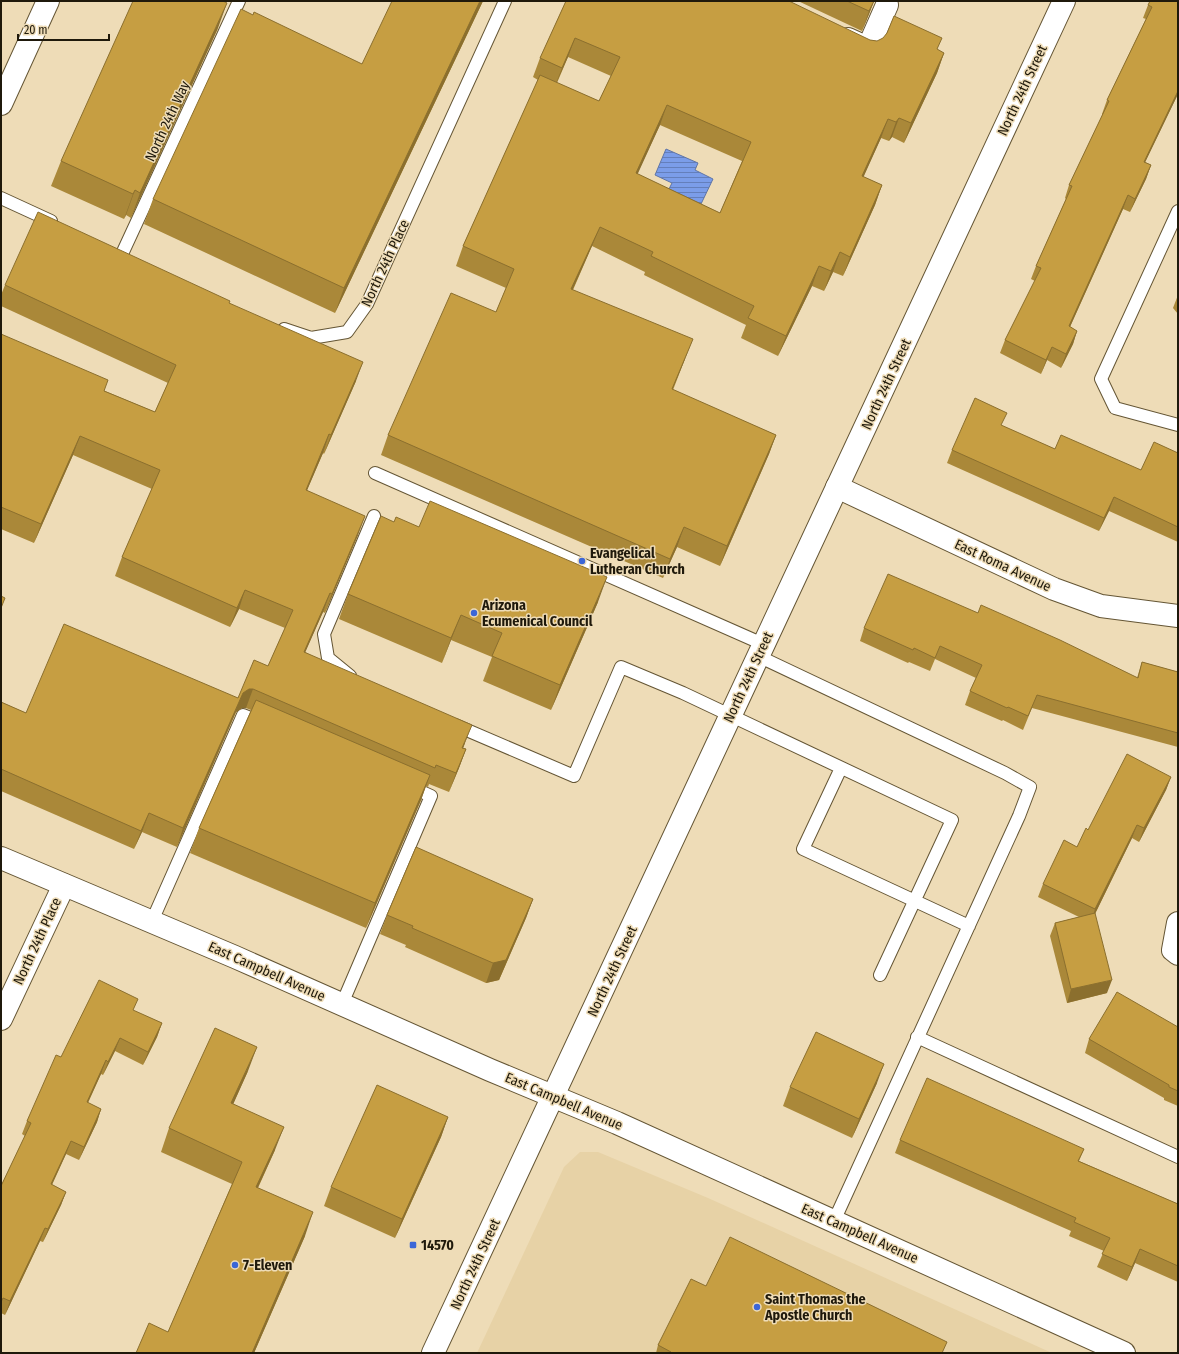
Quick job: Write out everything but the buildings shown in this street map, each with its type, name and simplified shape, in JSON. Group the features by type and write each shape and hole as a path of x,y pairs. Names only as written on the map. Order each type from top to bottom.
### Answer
{"street":[{"path":"1,104 48,1"},
{"name":"North 24th Street","path":"434,1353 1064,1"},
{"path":"832,31 868,48 887,5"},
{"name":"East Roma Avenue","path":"837,488 1054,589 1101,606 1178,616"},
{"name":"East Campbell Avenue","path":"1,858 152,921 553,1097 617,1122 1124,1353"},
{"name":"North 24th Place","path":"1,1019 64,884"},
{"path":"1176,952 1178,923"}],"lane":[{"name":"North 24th Place","path":"271,323 285,330 311,338 347,332 367,304 505,1"},
{"name":"North 24th Way","path":"108,248 126,256 237,2"},
{"path":"1,198 61,226"},
{"path":"1178,212 1101,379 1115,408 1178,425"},
{"path":"375,473 761,650 1030,787 1020,816 917,1037 834,1221"},
{"path":"362,684 355,681 328,658 324,634 374,516"},
{"path":"442,719 574,776 621,667 683,694 952,820 880,975"},
{"path":"152,921 243,714 272,727"},
{"path":"841,768 803,849 969,926"},
{"path":"342,1004 431,796 395,781"},
{"path":"917,1037 1178,1157"}],"shaded area":[{"path":"580,1152 598,1152 708,1198 1052,1353 477,1353 564,1167"}],"water":[{"path":"666,149 698,163 695,170 713,179 701,204 669,189 672,183 655,175"}],"place":[{"name":"Evangelical Lutheran Church","path":"582,561"},
{"name":"Arizona Ecumenical Council","path":"474,613"},
{"name":"14570","path":"413,1245"},
{"name":"7-Eleven","path":"235,1265"},
{"name":"Saint Thomas the Apostle Church","path":"757,1307"}]}
